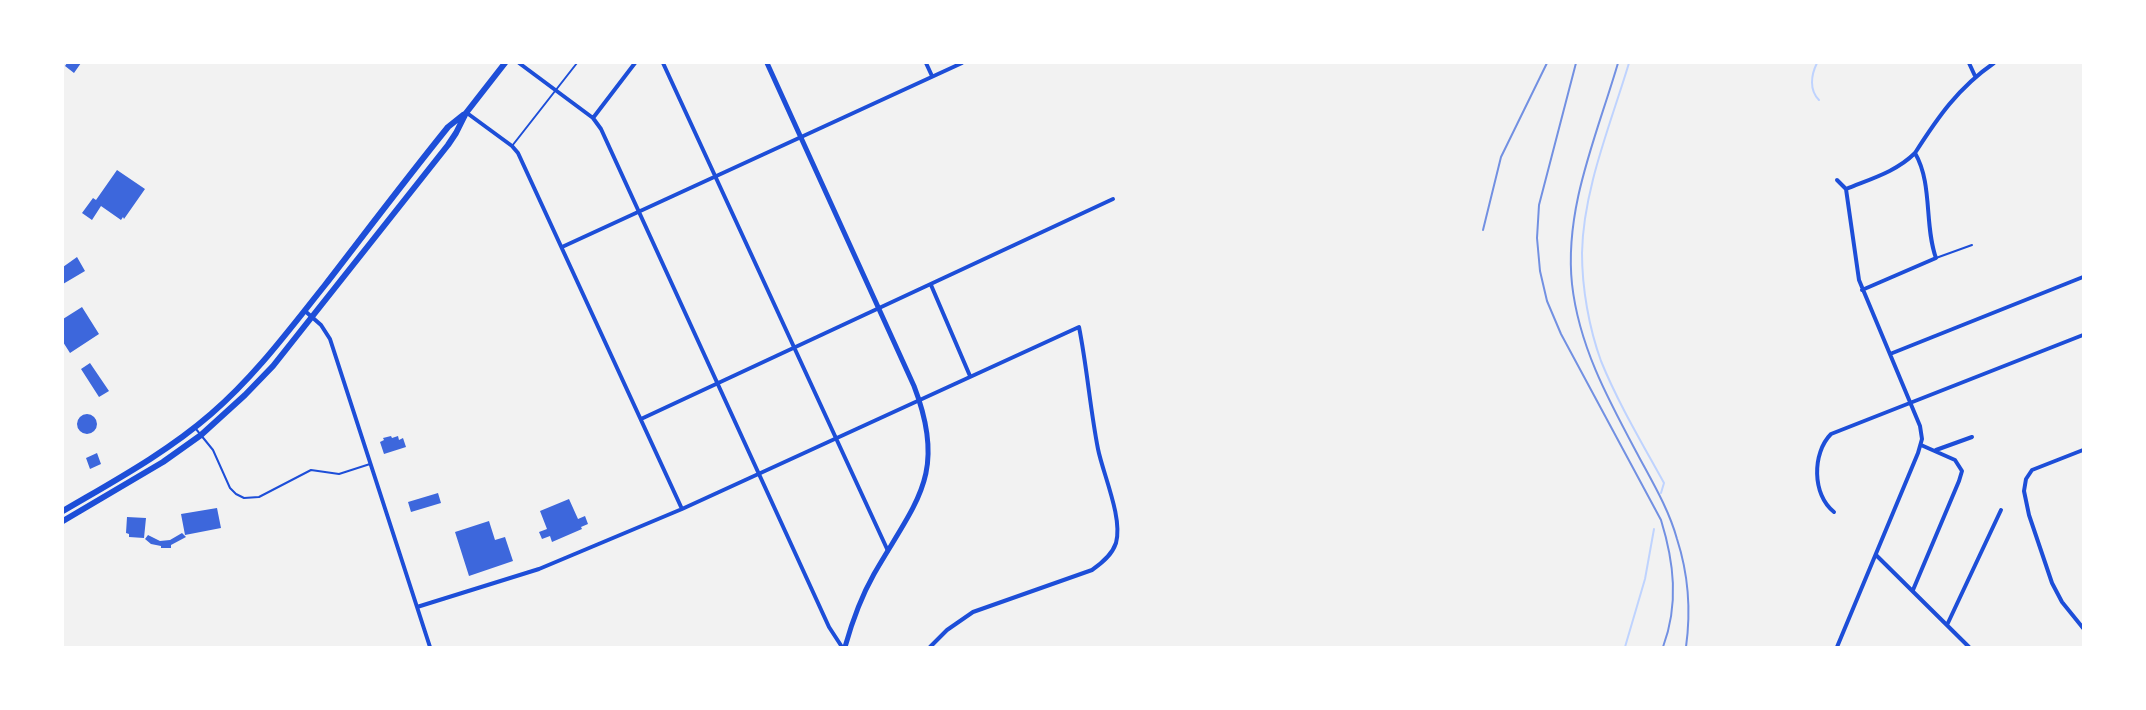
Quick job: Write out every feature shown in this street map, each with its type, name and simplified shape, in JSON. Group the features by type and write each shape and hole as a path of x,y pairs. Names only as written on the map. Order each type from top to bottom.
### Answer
{"main road":[{"path":"63,521 152,470 201,435 267,374 448,145 466,113 505,63"},
{"path":"63,511 147,462 225,401 252,374 305,311 448,127 466,113"}],"street":[{"path":"519,63 593,118 601,129 829,627 844,647"},
{"path":"593,118 635,63"},
{"path":"663,63 888,551"},
{"path":"768,63 919,399 926,422 928,441 926,476 913,511 861,601 844,647"},
{"path":"926,63 933,76"},
{"path":"562,247 962,63"},
{"path":"1969,63 1975,76"},
{"path":"1846,189 1900,166 1915,153 1946,107 1975,76 1994,63"},
{"path":"466,113 512,146 518,153 682,509"},
{"path":"1862,290 1936,258 1921,167 1915,153"},
{"path":"1837,180 1846,189 1862,290 1920,426 1921,445 1837,647"},
{"path":"641,419 1113,199"},
{"path":"1890,354 2083,277"},
{"path":"931,285 970,376"},
{"path":"305,311 321,325 330,339 430,647"},
{"path":"417,608 539,569 682,509 1079,327 1089,379 1098,450 1107,478 1116,525 1116,543 1106,560 1092,570 973,612 947,630 930,647"},
{"path":"1834,512 1824,501 1819,486 1818,462 1825,441 1836,432 2083,335"},
{"path":"1936,451 1972,437"},
{"path":"1912,590 1962,476 1959,463 1921,445"},
{"path":"2083,450 2032,470 2026,479 2024,491 2052,583 2062,602 2083,628"},
{"path":"1947,625 2001,510"},
{"path":"1876,555 1969,647"}],"lane":[{"path":"512,146 578,63"},
{"path":"1936,258 1972,245"},
{"path":"194,427 217,457 230,488 240,497 249,499 259,497 312,470 344,474 370,464"}],"building":[{"path":"67,63 81,63 74,73 65,66"},
{"path":"117,170 145,189 124,219 123,217 121,220 101,206 92,220 82,213 93,198 96,200"},
{"path":"77,257 85,271 63,284 63,267"},
{"path":"82,307 99,334 70,353 63,342 63,319"},
{"path":"90,363 109,391 99,397 81,369"},
{"path":"87,414 94,417 97,424 94,431 87,434 80,431 77,424 80,417"},
{"path":"391,436 392,438 398,436 399,440 403,438 406,447 384,454 380,442 384,440 383,438"},
{"path":"97,453 101,464 90,469 86,458"},
{"path":"438,493 441,503 411,512 408,502"},
{"path":"569,499 578,519 585,516 588,524 552,542 550,536 542,539 539,532 547,529 540,511"},
{"path":"217,508 221,528 185,535 181,514"},
{"path":"127,517 146,518 144,538 129,537 126,533"},
{"path":"489,521 495,540 505,537 513,561 469,576 455,532"},
{"path":"182,533 186,537 171,545 171,548 161,548 145,539 148,535 160,541 170,540"}],"waterway":[{"path":"1629,63 1599,157 1587,205 1582,253 1583,280 1590,322 1601,361 1623,408 1664,483 1661,493"},
{"path":"1817,63 1812,82 1819,100"},
{"path":"1625,647 1645,579 1654,529"}],"railway":[{"path":"1483,230 1501,157 1547,63"},
{"path":"1576,63 1539,205 1537,238 1540,271 1547,301 1561,334 1661,520 1672,567 1673,583 1671,615 1663,647"},
{"path":"1618,63 1584,172 1578,200 1573,228 1572,284 1588,352 1674,528 1684,565 1688,592 1686,647"}]}
